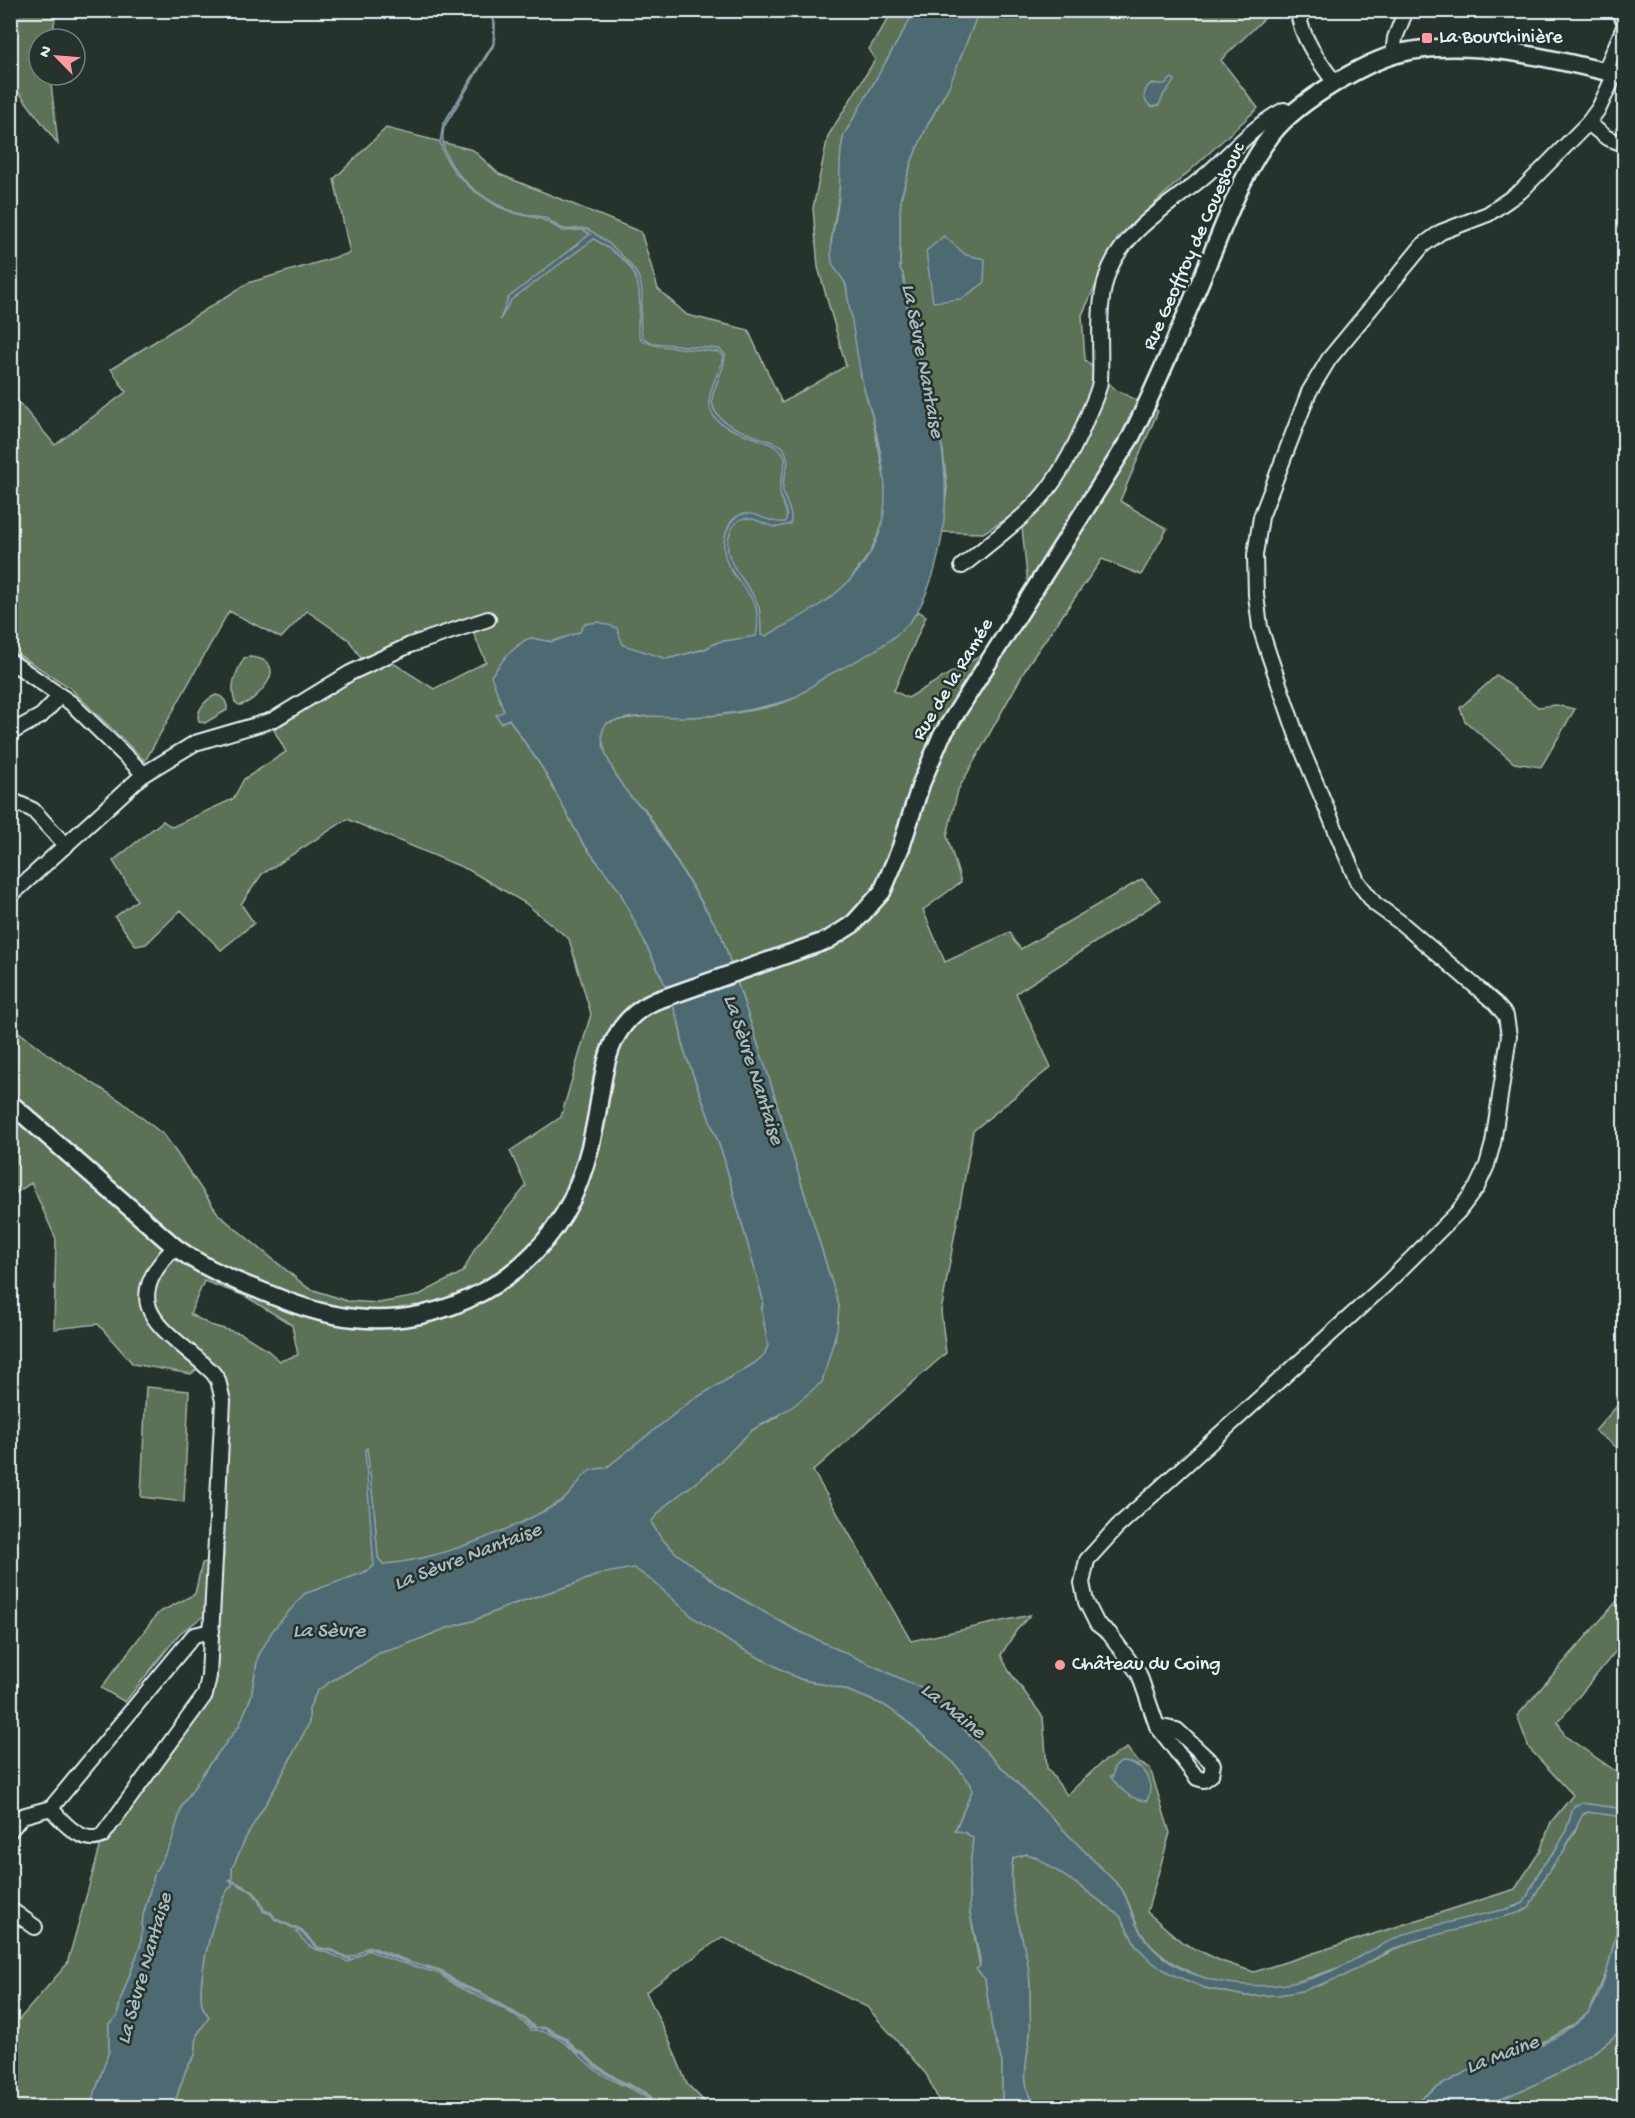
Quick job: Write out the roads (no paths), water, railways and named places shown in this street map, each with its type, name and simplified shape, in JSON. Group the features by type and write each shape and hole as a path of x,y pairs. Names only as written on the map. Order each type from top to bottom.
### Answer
{"main road":[{"name":"Rue Geoffroy de Couesbouc","path":"1151,397 1245,176 1262,147 1290,113 1335,83 1393,55 1411,50 1436,48 1499,50 1615,73"},
{"name":"Rue de la Ramée","path":"10,1103 174,1247 197,1263 224,1277 301,1306 340,1316 375,1320 431,1314 475,1297 520,1267 547,1238 571,1201 588,1156 612,1042 627,1020 655,1001 828,940 853,924 874,903 882,892 901,847 921,784 941,737 1106,479 1151,397"}],"street":[{"path":"1393,55 1395,38 1406,10"},
{"path":"1617,10 1624,20"},
{"path":"1298,14 1310,47 1335,83"},
{"path":"1157,1726 1139,1674 1110,1633 1097,1624 1086,1602 1082,1583 1087,1560 1117,1527 1386,1284 1458,1212 1477,1187 1487,1165 1493,1143 1509,1036 1506,1016 1495,1003 1400,922 1375,904 1358,881 1297,736 1260,627 1255,555 1260,517 1310,392 1329,359 1423,245 1441,232 1488,214 1521,191 1588,123 1599,108 1615,73 1624,27"},
{"path":"962,566 1027,513 1060,472 1082,432 1100,384 1104,284 1111,265 1122,249 1151,219 1207,174 1267,119 1284,110 1290,113"},
{"path":"1588,123 1607,138 1624,144"},
{"path":"10,896 144,774 195,743 273,720 350,673 410,645 488,619"},
{"path":"10,662 71,703 144,774"},
{"path":"10,733 41,716 60,696"},
{"path":"11,800 33,810 66,846"},
{"path":"51,1808 59,1819 86,1838 95,1839 102,1836 205,1695 210,1676 223,1401 218,1380 213,1373 164,1332 149,1311 147,1291 150,1281 174,1247"},
{"path":"10,1831 22,1816 51,1808 194,1635 212,1631"},
{"path":"10,1909 35,1927"}],"water":[{"path":"489,11 495,23 495,43 444,127 443,141 447,155 454,169 465,181 491,201 518,213 545,218 562,228 587,229 620,254 635,271 639,279 642,296 640,321 643,338 653,343 719,349 725,354 724,364 713,394 713,406 717,415 737,429 782,446 788,464 783,492 790,512 790,524 777,527 749,518 741,519 735,523 728,544 728,554 732,563 750,590 760,611 761,635 766,636 814,609 842,588 866,561 881,529 884,513 884,480 879,446 862,380 845,282 832,262 831,253 844,135 915,11 979,11 950,84 912,160 901,197 900,269 903,274 911,329 939,431 945,478 944,524 940,548 932,579 920,606 908,624 882,646 826,676 792,699 723,714 697,717 628,718 607,723 603,730 604,749 614,771 630,796 644,809 721,934 769,1078 839,1306 837,1329 822,1382 792,1407 752,1430 708,1473 666,1505 651,1522 661,1538 676,1553 724,1589 792,1628 925,1690 1121,1888 1137,1926 1152,1947 1173,1964 1206,1978 1255,1986 1300,1981 1346,1964 1403,1935 1515,1907 1524,1903 1541,1868 1565,1834 1574,1806 1581,1803 1624,1809 1624,1817 1588,1812 1583,1814 1529,1907 1521,1912 1411,1942 1383,1954 1344,1976 1302,1991 1278,1995 1246,1996 1205,1988 1171,1974 1153,1963 1137,1947 1120,1916 1083,1888 1034,1856 1026,1854 1013,1858 1011,1873 1014,1902 1030,1979 1030,2029 1025,2072 1028,2090 1038,2107 1002,2107 1002,2062 992,2028 985,1979 976,1969 980,1966 980,1958 970,1913 969,1883 973,1838 964,1832 955,1831 972,1791 971,1784 954,1763 903,1718 884,1705 844,1689 800,1679 733,1644 693,1617 654,1582 634,1568 600,1574 379,1653 317,1691 309,1708 309,1723 246,1837 232,1868 232,1885 219,1907 204,1961 201,1994 203,2007 209,2017 197,2035 195,2055 186,2069 173,2107 90,2108 109,2051 109,2024 117,2017 121,1999 141,1944 143,1916 155,1872 171,1844 182,1806 208,1766 239,1726 251,1697 258,1657 273,1630 304,1594 368,1571 374,1566 365,1452 367,1447 378,1558 383,1564 427,1557 498,1533 560,1502 588,1472 606,1468 691,1401 755,1363 764,1355 768,1346 762,1311 763,1299 723,1155 684,1050 679,1023 668,990 619,890 582,842 543,769 509,719 501,723 496,715 504,711 491,676 507,655 525,640 531,638 552,642 580,632 584,624 599,622 617,628 623,645 667,659 705,649 718,642 756,636 758,622 756,608 729,566 724,545 730,525 740,515 751,514 785,522 785,508 780,489 785,458 778,449 767,443 727,427 717,420 710,409 710,395 723,355 719,352 659,346 642,341 638,331 640,299 631,268 594,239 511,300 500,320 508,298 590,234 583,230 563,231 542,219 514,213 497,206 473,190 455,173 445,157 440,143 443,124 493,44 494,25"},
{"path":"1172,78 1175,80 1159,105 1152,107 1145,99 1144,93 1147,87 1150,84 1165,84"},
{"path":"944,236 966,255 985,259 984,283 961,299 933,302 926,251"},
{"path":"1121,1762 1136,1765 1146,1773 1150,1786 1147,1801 1126,1793 1110,1776 1113,1776 1114,1767"},
{"path":"1624,1899 1624,2026 1613,2037 1568,2068 1484,2106 1460,2109 1408,2107 1440,2086 1494,2057 1513,2058 1531,2051 1560,2035 1583,2018 1595,2003 1601,1990"},
{"path":"300,1931 318,1948 332,1950 346,1958 356,1955 367,1947 391,1957 439,1971 456,1984 481,1994 525,2020 531,2027 545,2028 552,2034 563,2038 594,2066 621,2083 642,2092 655,2102 669,2107 656,2104 608,2078 557,2038 531,2030 503,2008 456,1986 440,1974 389,1959 368,1950 348,1962 309,1946 296,1932"}],"waterway":[{"path":"230,1880 252,1891 264,1911 271,1913 275,1919 301,1931 318,1948 333,1951 350,1959"},
{"path":"366,1950 369,1947 409,1962"},
{"path":"427,1967 441,1971 458,1984 480,1993 526,2020 535,2028"},
{"path":"542,2028 565,2038 577,2051 618,2080 670,2108"}],"place":[{"name":"La Bourchinière","path":"1427,38"},
{"name":"Château du Coing","path":"1060,1665"}],"water label":[{"name":"La Sèvre Nantaise","path":"921,361"},
{"name":"La Sèvre Nantaise","path":"752,1070"},
{"name":"La Sèvre Nantaise","path":"468,1558"},
{"name":"La Sèvre","path":"329,1632"},
{"name":"La Maine","path":"952,1712"},
{"name":"La Sèvre Nantaise","path":"146,1969"},
{"name":"La Maine","path":"1503,2056"}]}
